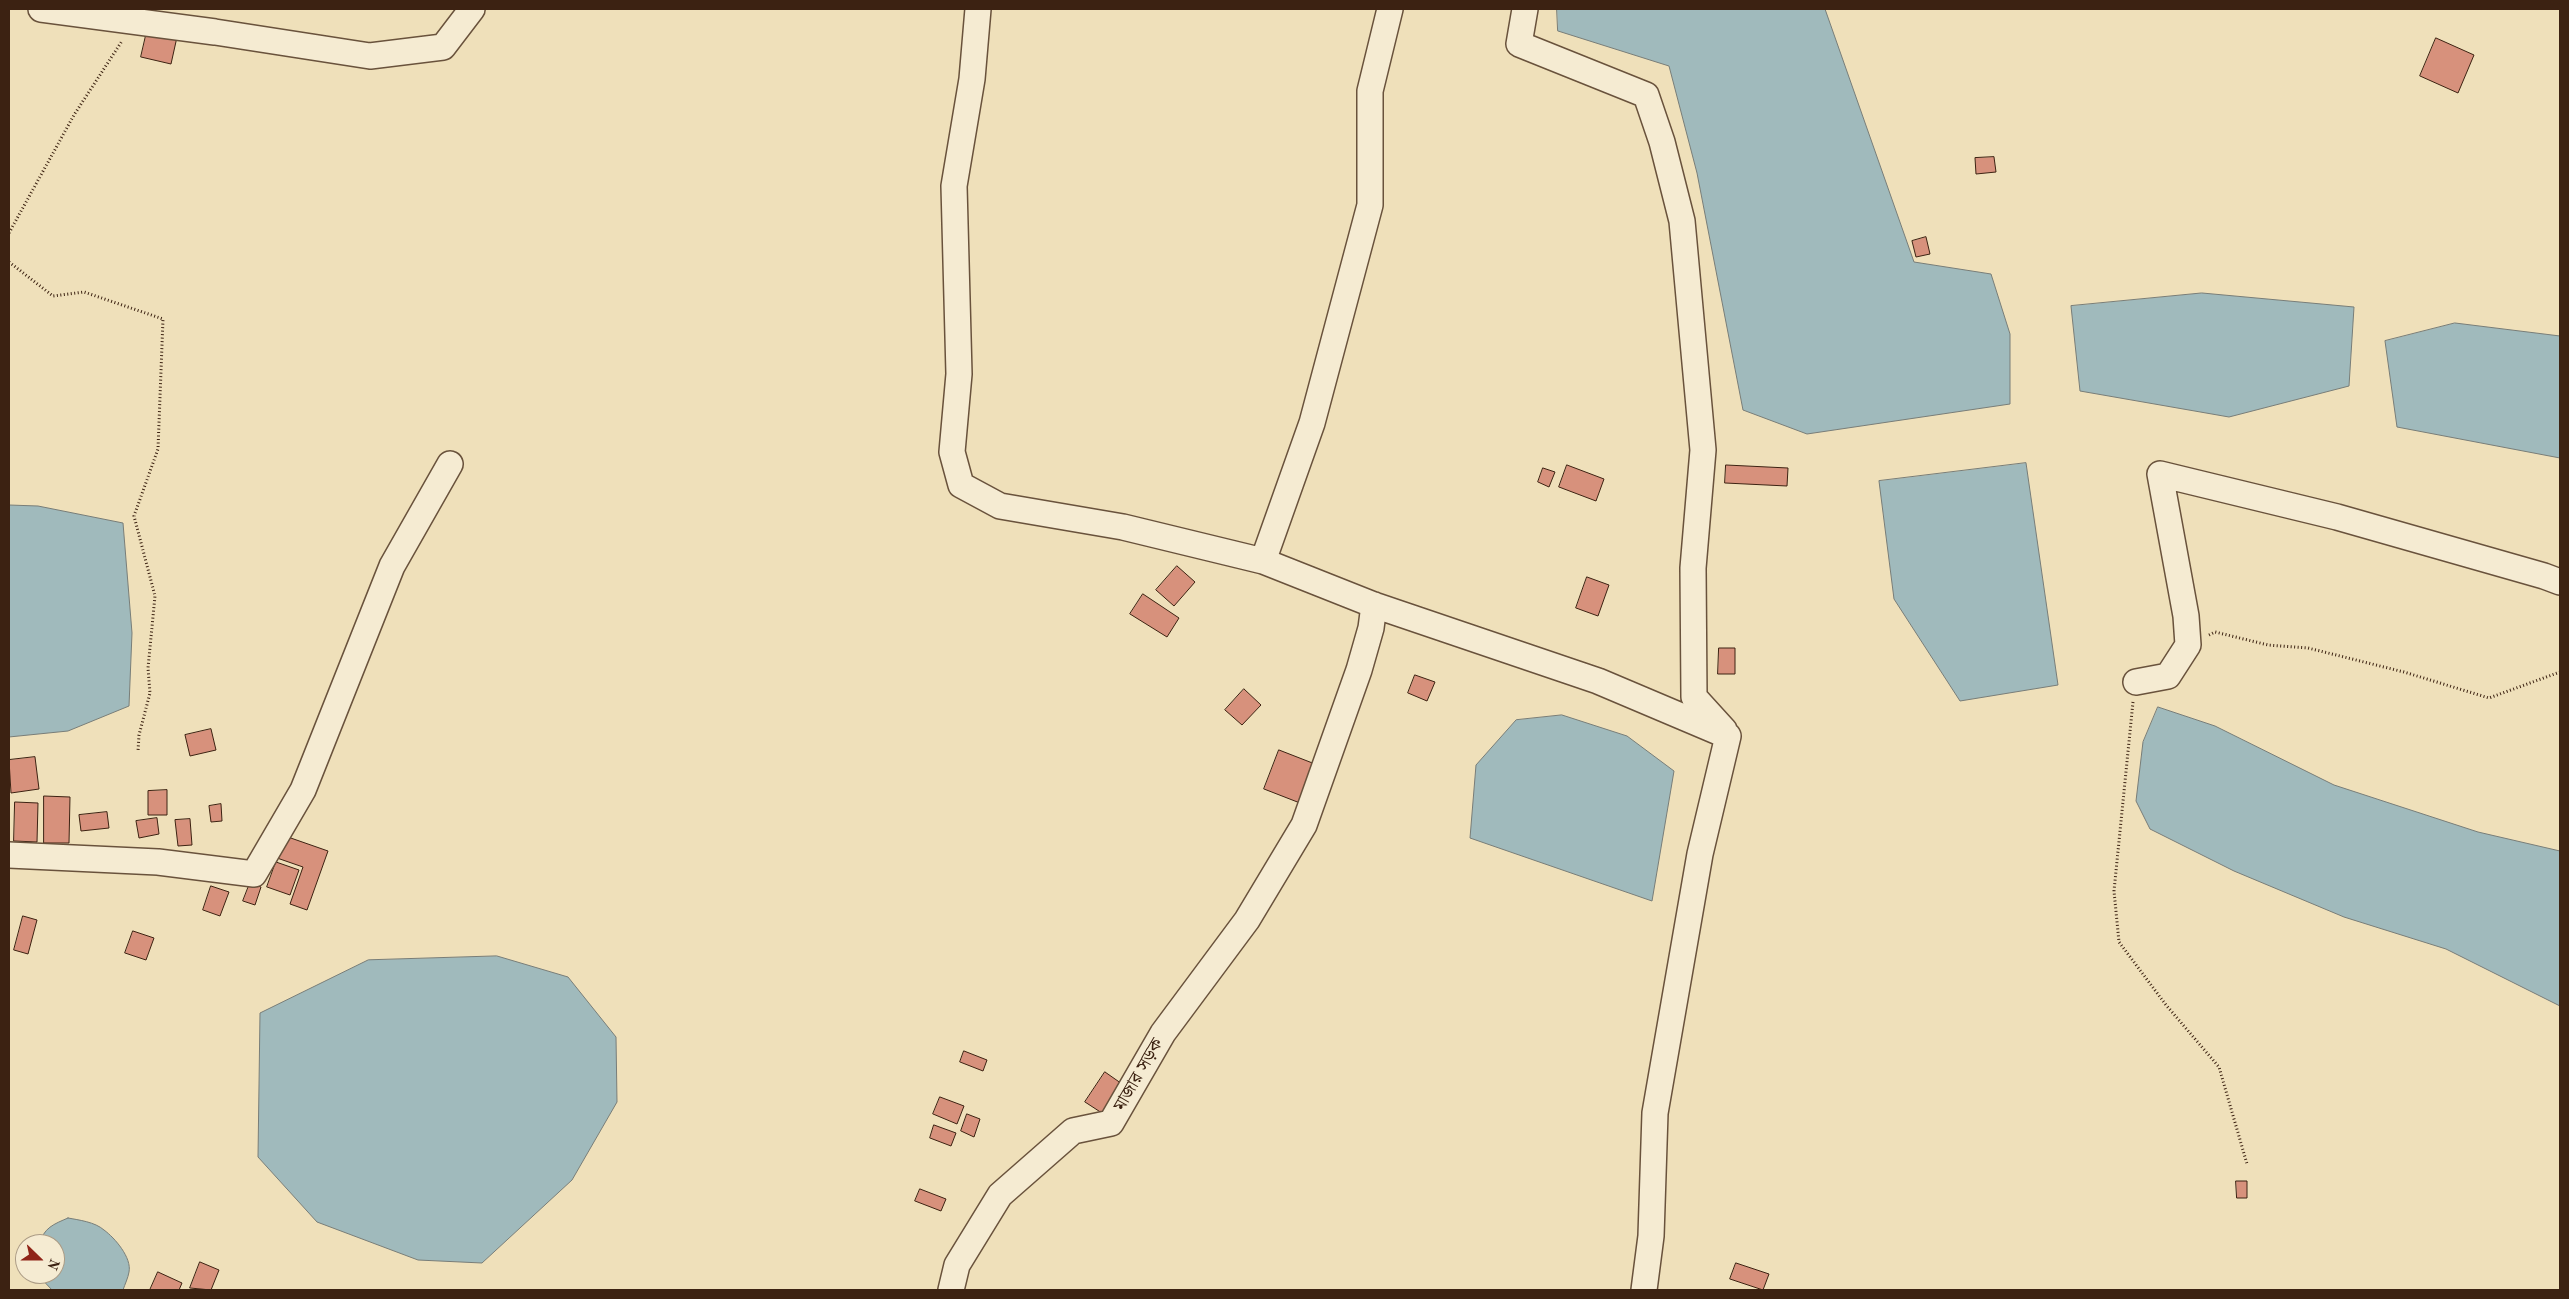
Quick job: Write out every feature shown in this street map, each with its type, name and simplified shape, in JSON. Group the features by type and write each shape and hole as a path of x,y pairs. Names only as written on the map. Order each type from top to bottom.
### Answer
{"street":[{"path":"41,9 370,56 443,48 472,9"},
{"path":"978,9 972,79 954,186 959,374 952,452 961,485 1000,506 1123,527 1263,561 1374,605 1598,681 1728,736"},
{"path":"1263,561 1312,423 1370,205 1370,91 1390,9"},
{"path":"1525,9 1519,44 1646,95 1662,142 1682,220 1702,450 1693,568 1694,697 1728,736"},
{"path":"9,855 158,862 254,874 303,790 392,566 450,464"},
{"path":"2136,682 2168,676 2188,645 2186,616 2160,474 2338,517 2560,582"},
{"name":"মাজার সড়ক","path":"951,1290 957,1265 1000,1195 1073,1131 1111,1124 1163,1033 1247,920 1304,825 1359,670 1371,628 1374,605"},
{"path":"1644,1290 1651,1236 1657,1104 1700,854 1728,736"}],"path":[{"path":"9,234 74,115 134,22"},
{"path":"9,262 53,296 84,292 163,319 158,449 134,516 155,596 148,668 150,693 139,735 138,751"},
{"path":"2188,645 2216,632 2268,645 2308,648 2404,672 2489,698 2560,672"},
{"path":"2136,682 2128,736 2114,891 2119,942 2166,1005 2219,1067 2247,1164"}],"water":[{"path":"1557,9 1825,9 1914,262 1991,274 2010,334 2010,404 1807,434 1743,410 1697,173 1669,66 1558,31"},
{"path":"2202,293 2354,307 2349,386 2229,417 2080,391 2071,306"},
{"path":"2455,323 2560,336 2560,458 2397,427 2385,341"},
{"path":"2026,463 2058,685 1960,701 1894,599 1879,481"},
{"path":"9,505 38,506 123,523 132,633 129,706 68,731 9,737"},
{"path":"2158,707 2215,726 2334,785 2478,832 2560,851 2560,1006 2446,949 2344,917 2234,871 2150,829 2136,801 2143,742"},
{"path":"1562,715 1627,736 1674,771 1652,901 1470,838 1476,765 1516,720"},
{"path":"497,956 568,977 616,1037 617,1102 572,1180 482,1263 418,1260 317,1222 258,1157 260,1013 368,960"},
{"path":"68,1218 87,1222 100,1227 118,1243 128,1261 129,1267 129,1274 123,1290 52,1290 46,1284 65,1284 65,1234 44,1234 46,1230"}],"building":[{"path":"147,31 177,37 171,64 141,57"},
{"path":"2436,38 2474,55 2458,93 2420,76"},
{"path":"1994,157 1996,172 1976,174 1975,158"},
{"path":"1926,237 1930,254 1916,257 1912,241"},
{"path":"1567,465 1604,479 1596,501 1559,487"},
{"path":"1726,465 1788,468 1787,486 1725,483"},
{"path":"1543,468 1555,472 1549,487 1538,482"},
{"path":"1177,566 1195,582 1174,606 1156,590"},
{"path":"1587,577 1609,585 1598,616 1576,608"},
{"path":"1143,594 1179,618 1167,637 1130,614"},
{"path":"1719,648 1735,648 1735,674 1718,674"},
{"path":"1415,675 1435,682 1427,701 1408,693"},
{"path":"1244,689 1261,705 1242,725 1225,710"},
{"path":"211,729 216,750 190,756 185,735"},
{"path":"1279,750 1315,764 1300,803 1264,789"},
{"path":"35,757 39,789 11,793 9,760"},
{"path":"167,790 167,815 148,815 148,791"},
{"path":"44,796 70,797 69,843 44,843"},
{"path":"15,802 38,803 37,842 14,841"},
{"path":"221,804 222,821 211,822 209,806"},
{"path":"107,812 109,828 81,831 79,815"},
{"path":"157,818 159,834 139,838 136,821"},
{"path":"190,819 192,845 178,846 175,820"},
{"path":"285,836 328,851 307,910 290,904 303,867 277,858"},
{"path":"276,862 299,870 290,895 267,887"},
{"path":"250,883 261,887 255,905 243,901"},
{"path":"211,886 229,892 220,916 203,910"},
{"path":"23,916 37,920 28,954 14,950"},
{"path":"133,931 154,938 146,960 125,953"},
{"path":"964,1051 987,1060 983,1071 960,1062"},
{"path":"1105,1072 1125,1086 1105,1115 1085,1102"},
{"path":"940,1097 964,1106 957,1124 933,1114"},
{"path":"967,1114 980,1119 974,1137 961,1131"},
{"path":"934,1125 956,1133 951,1146 930,1138"},
{"path":"2236,1181 2247,1181 2247,1198 2237,1198"},
{"path":"920,1189 946,1199 941,1211 915,1201"},
{"path":"200,1262 219,1270 211,1290 190,1288"},
{"path":"1736,1263 1769,1274 1763,1290 1730,1279"},
{"path":"158,1272 182,1283 179,1290 150,1290"}]}
